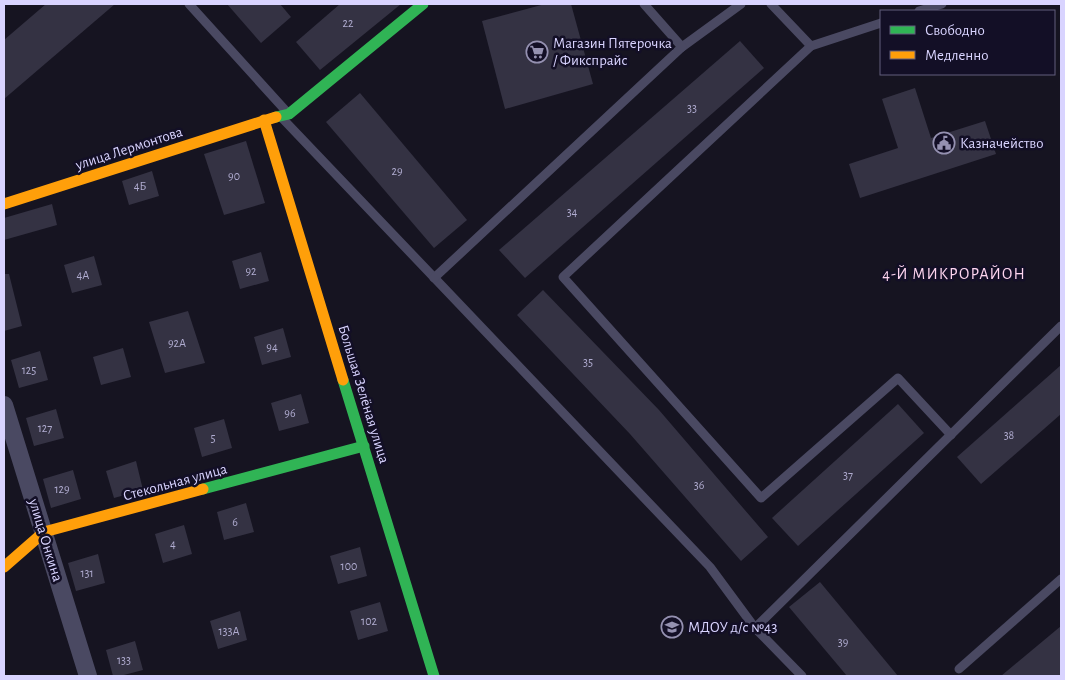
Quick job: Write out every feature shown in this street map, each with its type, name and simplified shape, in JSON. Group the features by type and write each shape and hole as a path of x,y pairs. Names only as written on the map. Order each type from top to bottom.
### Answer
{"street":[{"path":"284,115 423,4"},
{"name":"улица Лермонтова","path":"4,204 284,115"},
{"name":"Большая Зелёная улица","path":"264,120 434,676"},
{"name":"улица Онкина","path":"4,405 88,676"},
{"name":"Стекольная улица","path":"4,567 44,532 364,446"}],"lane":[{"path":"190,4 284,115 434,278 710,567 755,628 802,676"},
{"path":"644,4 682,47"},
{"path":"434,278 682,47 741,4"},
{"path":"771,4 811,46"},
{"path":"922,10 942,4"},
{"path":"880,23 811,46 563,277 761,498 898,378 951,435"},
{"path":"755,628 1061,326"},
{"path":"960,669 1061,579"}],"building":[{"path":"46,4 115,4 4,99 4,40"},
{"path":"227,4 280,4 291,17 261,43"},
{"path":"340,4 401,4 320,70 296,42"},
{"name":"Магазин Пятерочка / Фикспрайс","path":"545,4 571,4 593,84 505,109 482,21"},
{"path":"740,41 764,68 525,278 499,250"},
{"name":"Казначейство","path":"915,88 931,138 985,121 996,154 860,198 849,164 898,148 882,99"},
{"path":"360,93 467,220 434,248 326,122"},
{"path":"246,141 265,203 224,215 204,154"},
{"path":"152,171 159,196 129,205 122,181"},
{"path":"52,204 57,225 4,240 4,218"},
{"path":"261,252 269,281 240,289 232,261"},
{"path":"94,256 102,285 72,293 64,265"},
{"path":"4,274 9,274 22,326 4,331"},
{"path":"543,290 659,410 768,537 741,561 630,434 517,315"},
{"path":"188,311 205,363 165,373 149,322"},
{"path":"283,328 291,357 262,365 254,337"},
{"path":"123,348 131,377 101,385 93,357"},
{"path":"40,351 48,380 19,388 11,360"},
{"path":"1061,365 1061,414 981,484 957,457"},
{"path":"301,394 309,423 279,431 271,403"},
{"path":"898,404 924,433 798,546 772,518"},
{"path":"56,409 64,438 34,446 26,418"},
{"path":"224,419 232,448 202,457 194,428"},
{"path":"136,461 143,490 114,498 106,471"},
{"path":"73,470 81,499 51,508 43,479"},
{"path":"246,503 254,532 224,540 217,512"},
{"path":"184,525 192,554 163,563 155,534"},
{"path":"360,547 367,576 338,584 330,556"},
{"path":"98,554 105,583 76,591 68,563"},
{"path":"820,582 898,676 847,676 789,607"},
{"path":"380,602 388,631 358,640 350,611"},
{"path":"240,611 247,640 218,649 210,621"},
{"path":"1061,626 1061,676 1001,676"},
{"path":"135,641 143,670 113,676 106,650"}],"traffic: fast":[{"path":"276,117 289,114 423,4"},
{"path":"343,380 434,676"},
{"path":"203,489 364,446"}],"traffic: slow":[{"path":"4,204 276,117"},
{"path":"264,120 343,380"},
{"path":"4,567 44,532 203,489"}],"place":[{"name":"Магазин Пятерочка / Фикспрайс","path":"537,52"},
{"name":"Казначейство","path":"944,143"},
{"name":"МДОУ д/с №43","path":"672,627"}],"district":[{"name":"4-Й МИКРОРАЙОН","path":"954,273"}]}
